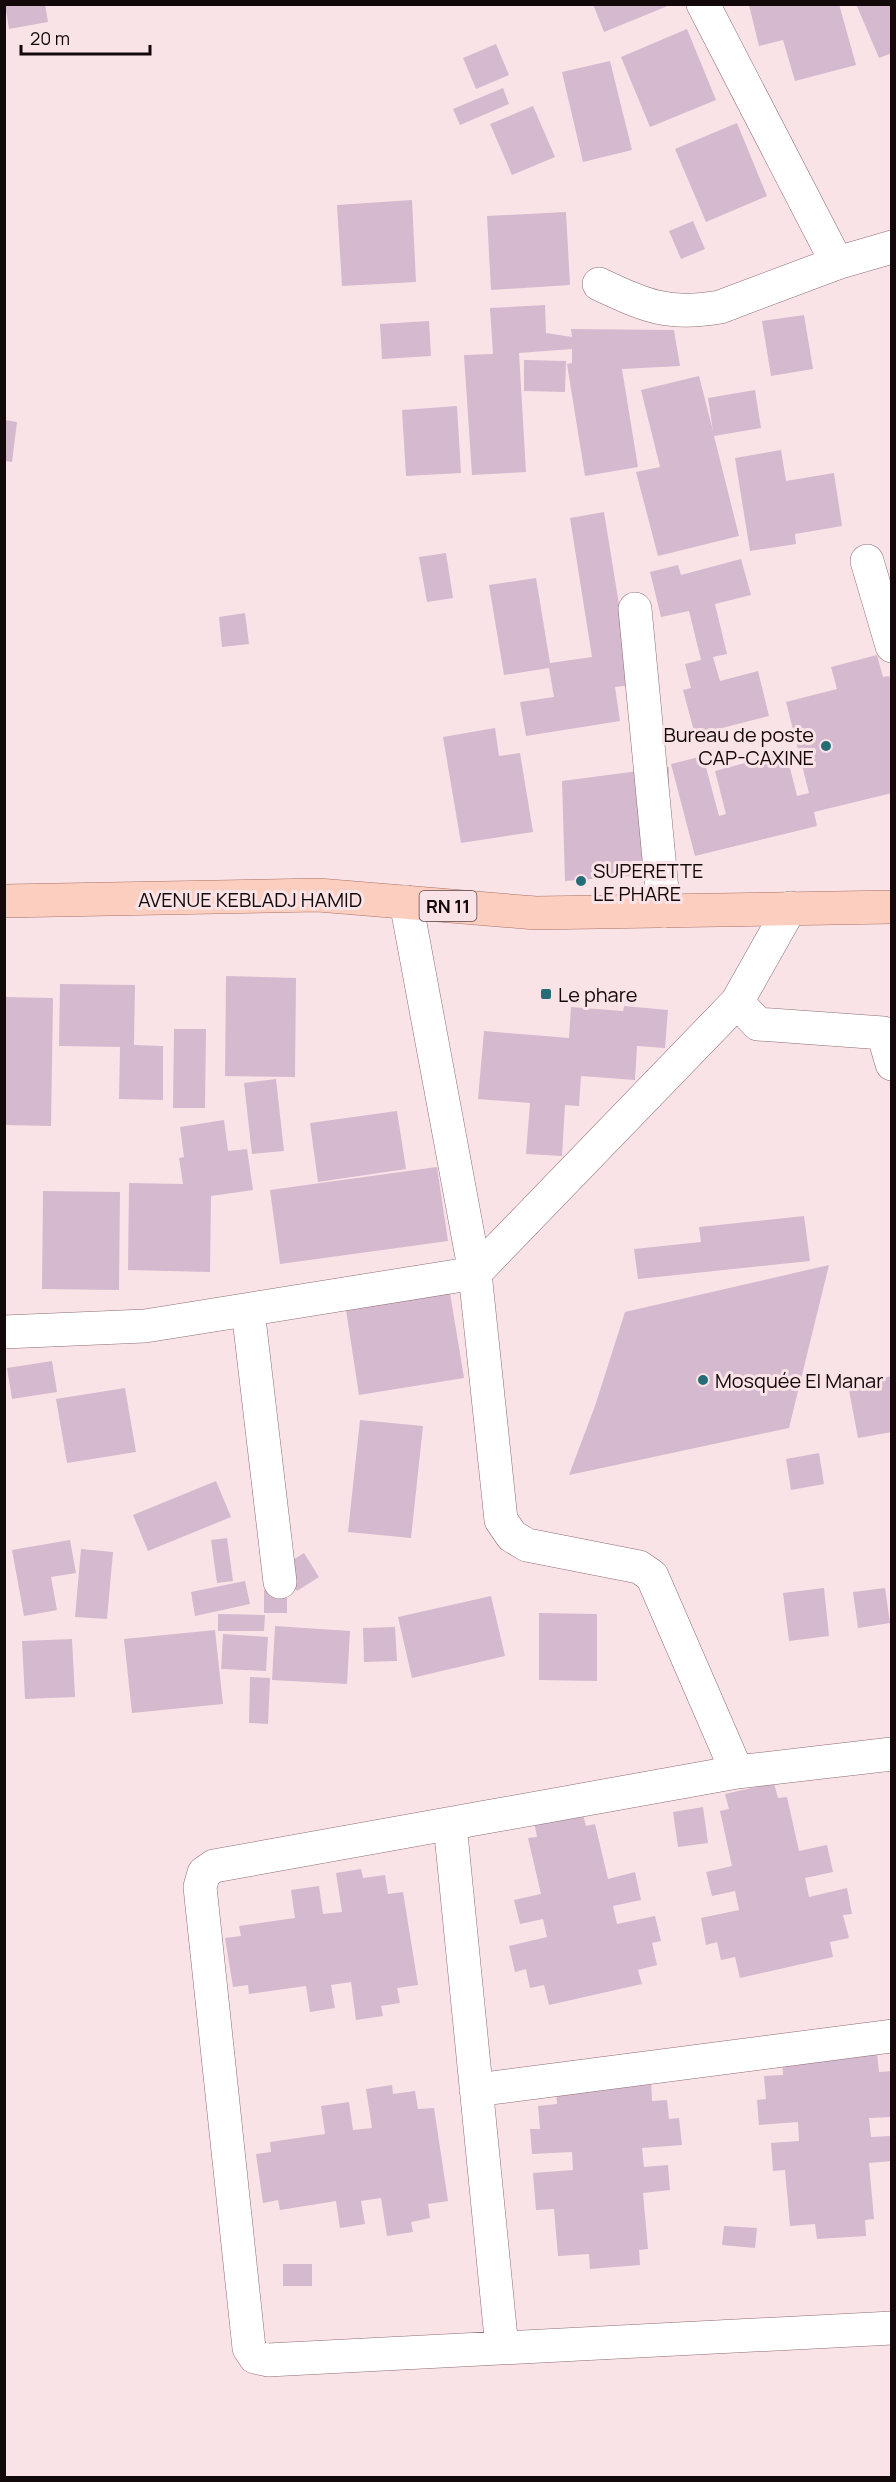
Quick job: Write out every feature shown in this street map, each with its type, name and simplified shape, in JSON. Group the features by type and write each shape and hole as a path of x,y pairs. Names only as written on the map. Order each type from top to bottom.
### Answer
{"main road":[{"name":"AVENUE KEBLADJ HAMID","path":"4,901 318,895 536,913 891,907"}],"street":[{"path":"703,4 837,263"},
{"path":"599,284 659,309 679,312 700,310 720,307 837,263 891,247"},
{"path":"867,561 891,646"},
{"path":"634,609 664,911"},
{"path":"406,902 475,1273 501,1520 512,1536 527,1545 639,1567 652,1576 737,1772"},
{"path":"4,1332 146,1326 475,1273 737,1002 790,908"},
{"path":"737,1002 758,1024 883,1033 891,1064"},
{"path":"248,1310 280,1582"},
{"path":"891,1754 737,1772 214,1866 204,1873 200,1887 249,2348 255,2357 267,2360 891,2328"},
{"path":"450,1824 502,2348"},
{"path":"476,2090 891,2036"}],"building":[{"path":"5,4 45,4 48,22 9,29"},
{"path":"593,4 670,4 670,5 604,32"},
{"path":"839,4 856,65 795,81 783,40 759,46 749,5"},
{"path":"856,4 892,4 892,53 879,58"},
{"path":"687,29 716,100 650,127 621,57"},
{"path":"496,44 509,75 476,89 463,58"},
{"path":"610,61 632,150 583,162 562,72"},
{"path":"503,88 509,104 460,125 453,109"},
{"path":"533,106 555,157 512,175 490,124"},
{"path":"737,123 767,196 706,222 675,149"},
{"path":"412,200 416,282 342,286 337,205"},
{"path":"566,212 570,285 491,290 487,216"},
{"path":"693,221 705,249 681,259 669,231"},
{"path":"545,305 546,333 572,337 571,329 674,330 680,366 622,369 638,467 585,476 567,364 572,363 572,349 519,353 526,472 472,475 464,355 493,354 490,308"},
{"path":"804,315 813,369 771,376 762,321"},
{"path":"429,321 431,356 382,359 380,324"},
{"path":"524,360 566,361 565,392 524,391"},
{"path":"699,376 713,431 708,398 755,390 761,428 714,436 739,536 658,556 636,472 660,467 641,390"},
{"path":"457,406 461,473 406,476 402,410"},
{"path":"5,420 17,422 12,462 5,461"},
{"path":"781,450 786,481 834,473 842,526 795,534 796,544 750,551 735,458"},
{"path":"604,512 632,685 615,687 620,721 526,736 520,702 554,697 549,668 504,675 489,585 536,578 550,663 592,657 570,518"},
{"path":"446,553 453,598 427,602 419,557"},
{"path":"741,559 751,595 715,604 727,654 713,657 720,681 758,671 769,716 695,735 683,690 691,688 685,664 701,660 689,611 661,617 650,572 678,565 681,575"},
{"path":"245,613 249,644 222,647 219,617"},
{"path":"877,655 883,677 889,676 892,685 892,793 814,812 817,826 695,856 671,764 703,756 719,816 726,814 715,771 786,752 797,796 809,793 786,702 837,689 831,667"},
{"path":"495,728 499,756 520,753 533,832 461,843 443,737"},
{"path":"669,767 669,873 565,881 562,781"},
{"path":"226,976 296,978 295,1077 225,1076"},
{"path":"60,984 135,985 134,1045 163,1046 163,1100 119,1099 120,1047 59,1046"},
{"path":"4,997 53,998 51,1126 4,1125"},
{"path":"624,1006 668,1010 665,1048 637,1046 635,1080 581,1076 579,1106 565,1105 562,1156 526,1154 530,1103 478,1099 484,1031 569,1038 571,1007 623,1011"},
{"path":"174,1029 206,1029 205,1108 173,1108"},
{"path":"276,1079 284,1151 252,1154 244,1083"},
{"path":"397,1111 406,1169 318,1182 310,1123"},
{"path":"224,1120 228,1151 247,1149 253,1190 211,1196 210,1272 128,1270 129,1183 183,1184 179,1158 184,1157 180,1127"},
{"path":"437,1167 448,1241 280,1264 270,1190"},
{"path":"43,1191 120,1192 119,1290 42,1289"},
{"path":"804,1216 810,1261 638,1279 634,1249 701,1242 699,1227"},
{"name":"Mosquée El Manar","path":"829,1265 789,1428 569,1475 595,1406 625,1312"},
{"path":"450,1293 464,1378 359,1395 346,1310"},
{"path":"52,1361 57,1392 12,1399 7,1368"},
{"path":"892,1376 892,1432 858,1438 848,1385"},
{"path":"125,1388 136,1452 67,1463 56,1399"},
{"path":"360,1420 423,1426 411,1538 348,1532"},
{"path":"819,1453 824,1484 791,1490 786,1459"},
{"path":"216,1481 231,1517 148,1551 133,1515"},
{"path":"227,1538 233,1581 217,1583 211,1540"},
{"path":"70,1540 76,1573 51,1577 57,1610 24,1616 12,1550"},
{"path":"81,1549 113,1552 107,1619 75,1617"},
{"path":"304,1553 319,1577 297,1591 282,1567"},
{"path":"245,1581 250,1604 195,1616 191,1592"},
{"path":"824,1588 829,1636 789,1641 783,1593"},
{"path":"885,1588 890,1623 858,1628 853,1592"},
{"path":"264,1590 287,1591 287,1613 264,1613"},
{"path":"491,1596 505,1656 412,1678 398,1617"},
{"path":"539,1613 597,1614 597,1681 539,1680"},
{"path":"218,1614 265,1615 264,1631 218,1631"},
{"path":"275,1626 350,1631 347,1684 272,1680"},
{"path":"395,1627 397,1661 364,1662 363,1628"},
{"path":"215,1630 223,1704 132,1713 124,1639"},
{"path":"223,1634 268,1637 266,1671 221,1669"},
{"path":"72,1639 75,1697 25,1699 22,1641"},
{"path":"250,1677 270,1678 268,1724 249,1723"},
{"path":"774,1783 778,1798 787,1797 799,1851 827,1845 833,1872 805,1878 809,1897 847,1888 852,1914 843,1915 849,1938 830,1942 833,1957 740,1978 735,1957 721,1960 717,1942 706,1945 701,1918 739,1910 735,1891 712,1896 706,1872 732,1866 720,1811 729,1809 725,1794"},
{"path":"703,1807 708,1843 678,1847 673,1812"},
{"path":"582,1811 586,1826 595,1824 608,1879 635,1872 641,1900 613,1906 617,1924 655,1916 661,1941 652,1943 657,1965 638,1970 642,1984 549,2005 544,1985 530,1988 526,1969 515,1972 509,1946 547,1937 543,1919 520,1924 514,1900 541,1894 528,1838 537,1837 534,1821"},
{"path":"361,1869 363,1878 385,1875 388,1894 403,1892 418,1985 397,1988 400,2003 381,2006 383,2016 356,2020 351,1982 331,1985 335,2008 310,2012 306,1986 249,1994 248,1985 233,1987 225,1938 241,1936 239,1926 295,1918 291,1890 319,1886 323,1914 342,1912 336,1873"},
{"path":"877,2052 879,2072 892,2071 892,2117 869,2118 871,2137 892,2136 892,2161 869,2163 874,2219 865,2220 866,2236 817,2239 815,2224 790,2226 785,2170 773,2171 771,2143 799,2141 798,2122 759,2125 757,2100 766,2099 764,2076 783,2075 782,2059"},
{"path":"651,2081 652,2101 667,2100 669,2119 679,2118 682,2145 642,2148 644,2167 668,2165 670,2190 643,2193 648,2249 639,2250 640,2265 590,2269 589,2254 558,2256 554,2209 536,2210 533,2173 573,2170 572,2152 532,2154 530,2129 540,2129 538,2106 557,2104 556,2089"},
{"path":"392,2085 393,2094 415,2091 418,2109 434,2108 448,2201 428,2204 430,2218 411,2222 413,2232 387,2236 381,2198 361,2201 365,2224 340,2228 336,2201 280,2210 278,2200 263,2203 256,2154 271,2152 270,2142 325,2134 321,2106 349,2102 353,2130 372,2128 366,2089"},
{"path":"724,2226 757,2228 755,2248 722,2245"},
{"path":"283,2264 312,2264 312,2286 283,2286"}],"place":[{"name":"Bureau de poste CAP-CAXINE","path":"826,746"},
{"name":"SUPERETTE LE PHARE","path":"581,881"},
{"name":"Le phare","path":"546,994"},
{"name":"Mosquée El Manar","path":"703,1380"}]}
